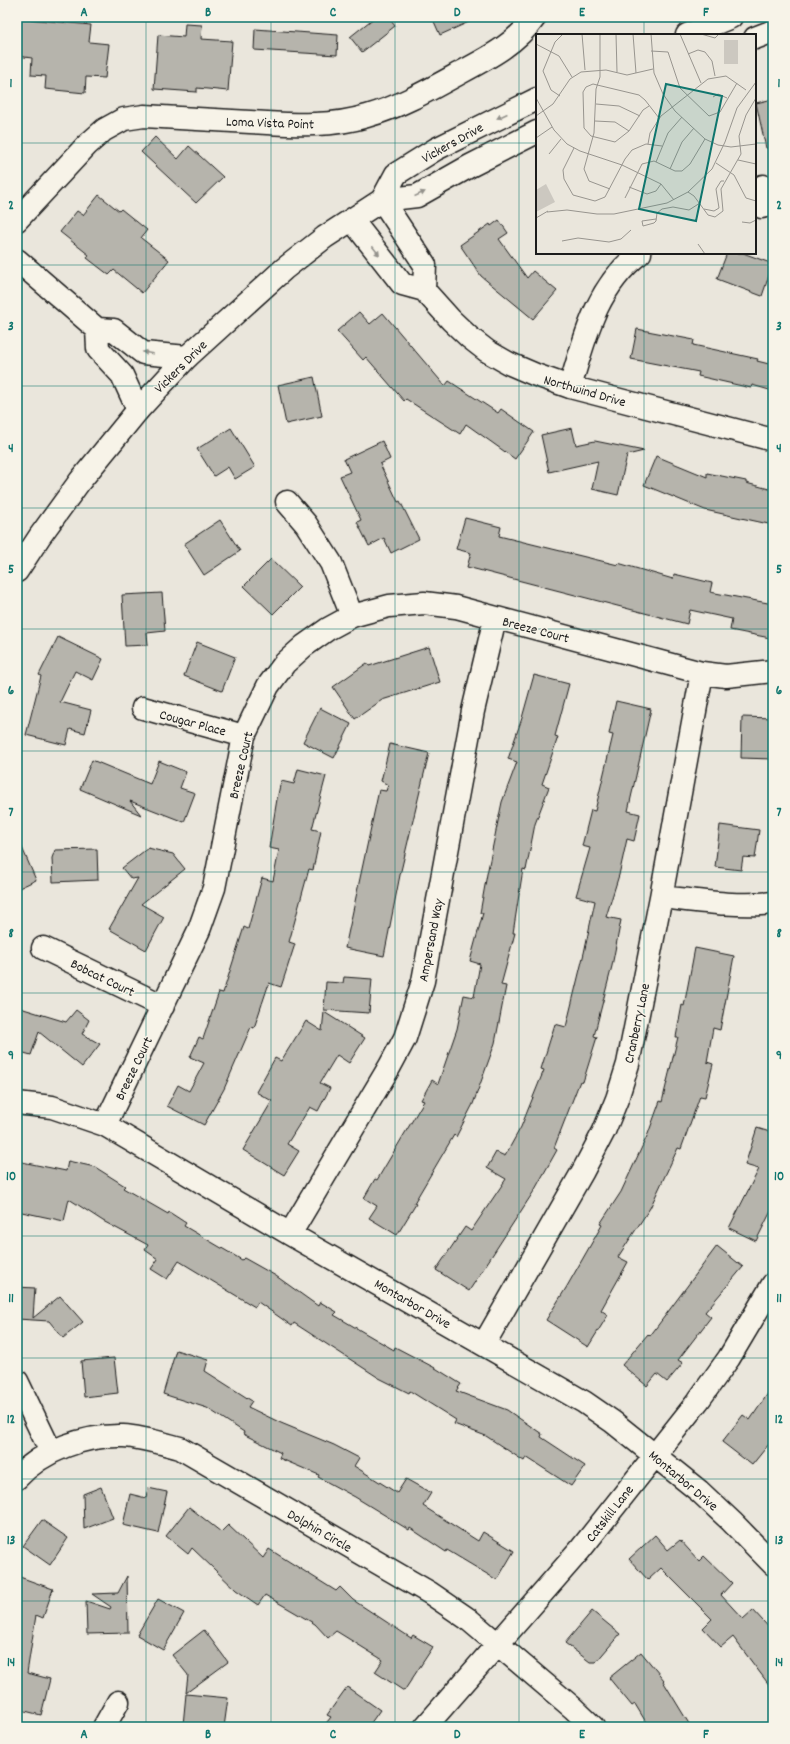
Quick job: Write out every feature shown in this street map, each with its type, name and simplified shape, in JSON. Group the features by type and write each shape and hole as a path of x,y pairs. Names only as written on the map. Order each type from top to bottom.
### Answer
{"street":[{"name":"Loma Vista Point","path":"17,220 87,145 104,130 124,119 144,116 310,126 367,117 423,93 490,57 513,41 528,27 535,17"},
{"path":"689,34 731,17"},
{"path":"756,38 773,31"},
{"name":"Vickers Drive","path":"382,200 396,174 436,149 536,99"},
{"name":"Vickers Drive","path":"17,571 40,536 80,481 138,410 187,357 284,269 325,237 382,200 417,196 470,166 536,133"},
{"path":"352,220 402,284 424,290 425,265 382,200"},
{"path":"570,387 590,321 598,304 611,283 633,258 639,254"},
{"path":"17,260 97,329 114,330 143,353 187,357"},
{"name":"Northwind Drive","path":"424,290 451,320 486,351 536,375 570,387 773,440"},
{"path":"97,329 98,350 122,375 138,410"},
{"path":"288,502 306,524 331,563 352,616"},
{"name":"Breeze Court","path":"106,1125 199,930 214,888 244,736 268,686 285,663 328,629 352,616 389,606 424,603 456,607 702,673 726,676 773,671"},
{"name":"Ampersand Way","path":"290,1234 390,1066 405,1038 414,1014 423,981 473,711 496,618"},
{"name":"Cranberry Lane","path":"484,1344 583,1171 604,1131 617,1099 628,1064 661,897 702,673"},
{"name":"Cougar Place","path":"143,708 244,736"},
{"path":"661,897 716,903 773,903"},
{"name":"Bobcat Court","path":"43,948 163,1006"},
{"name":"Montarbor Drive","path":"17,1103 52,1108 106,1125 290,1234 584,1402 619,1427 699,1490 773,1564"},
{"name":"Catskill Lane","path":"425,1727 580,1550 698,1400 729,1358 773,1284"},
{"path":"17,1381 51,1452"},
{"name":"Dolphin Circle","path":"17,1478 51,1452 72,1443 97,1438 123,1436 180,1448 430,1593 468,1619 573,1708 593,1727"},
{"path":"104,1727 118,1702"}],"building":[{"path":"375,17 388,17 395,26 362,52 350,37"},
{"path":"432,17 480,17 440,35"},
{"path":"17,18 91,25 89,42 109,44 105,78 86,77 85,93 45,89 46,76 31,75 32,58 17,56"},
{"path":"185,24 202,25 201,39 232,41 228,91 197,88 197,92 154,89 158,35 184,37"},
{"path":"255,29 338,35 337,55 254,50"},
{"path":"773,99 773,148 766,148 756,103"},
{"path":"155,137 178,159 189,146 223,177 196,203 141,152"},
{"path":"99,195 119,211 121,209 147,230 141,238 169,260 142,293 114,270 109,275 87,258 89,255 60,232 77,211 83,215"},
{"path":"499,220 508,233 499,239 527,278 533,271 557,291 533,319 481,276 460,245 490,224 491,226"},
{"path":"727,254 746,254 773,264 762,296 717,279"},
{"path":"359,312 370,324 383,313 445,386 449,381 498,413 501,409 534,432 515,459 466,424 460,434 406,399 404,401 366,357 363,360 337,331"},
{"path":"637,329 694,340 693,345 758,359 757,361 773,365 773,391 752,385 751,388 698,376 699,372 631,359"},
{"path":"314,377 322,416 286,424 278,385"},
{"path":"231,428 255,467 235,479 228,467 214,476 197,449"},
{"path":"572,428 576,445 595,441 644,451 627,455 618,495 592,489 598,461 549,472 541,435"},
{"path":"382,441 390,459 380,464 398,502 400,501 419,539 391,553 384,538 369,546 357,522 361,520 340,476 350,472 344,459"},
{"path":"656,456 707,477 707,473 746,481 746,483 773,490 773,525 705,510 644,485"},
{"path":"465,518 501,527 499,536 618,565 618,563 673,579 674,574 712,583 710,592 773,604 773,620 770,638 730,630 732,619 690,610 687,624 467,567 471,553 456,549"},
{"path":"220,520 240,551 204,575 184,544"},
{"path":"271,559 300,587 273,614 244,586"},
{"path":"162,593 165,631 147,633 148,645 125,646 122,595"},
{"path":"58,637 103,659 93,680 75,671 60,702 91,710 85,733 70,729 66,745 26,735 41,676 39,675"},
{"path":"197,642 235,657 222,691 184,676"},
{"path":"429,647 440,682 382,700 355,719 333,687 367,663 369,666"},
{"path":"534,675 569,684 555,736 558,737 542,784 549,787 535,824 526,870 523,869 513,933 515,933 501,985 506,986 495,1043 473,1104 456,1137 454,1135 397,1235 369,1218 377,1206 364,1198 375,1179 377,1180 424,1101 421,1100 432,1080 438,1084 457,1029 464,995 474,997 480,964 470,961 483,913 480,913 502,802 517,762 508,759 522,718"},
{"path":"616,701 651,709 628,811 640,814 634,841 627,839 619,875 606,917 621,920 612,966 594,1036 597,1037 583,1082 580,1081 554,1148 557,1150 534,1191 469,1291 436,1270 465,1227 471,1231 506,1179 487,1168 496,1152 505,1156 521,1127 544,1070 541,1069 555,1024 566,1027 595,901 576,896 590,848 582,846 591,810 595,811 613,735 609,734"},
{"path":"320,708 351,724 334,758 303,742"},
{"path":"742,717 773,718 773,759 741,758"},
{"path":"390,744 429,753 400,875 384,956 345,948 379,790 386,791 388,785 381,781"},
{"path":"92,760 150,784 159,761 186,772 180,788 195,793 184,822 130,801 141,815 80,789"},
{"path":"298,769 326,776 312,829 321,831 313,870 309,869 289,942 295,944 281,987 269,983 254,1028 251,1027 224,1089 204,1125 167,1106 178,1085 189,1091 204,1063 190,1057 199,1037 203,1039 219,992 223,993 244,927 248,929 262,878 273,881 279,850 269,848 281,781 294,784"},
{"path":"720,825 759,830 755,858 743,857 741,870 715,867"},
{"path":"17,836 36,880 17,889"},
{"path":"148,848 173,854 185,869 141,904 164,917 146,950 109,929 138,878 131,879 122,868"},
{"path":"97,849 98,880 53,882 52,858 55,850"},
{"path":"695,948 734,956 720,1030 713,1028 707,1062 713,1064 705,1097 700,1096 681,1149 678,1148 650,1208 618,1257 628,1262 601,1310 608,1315 588,1347 546,1320 602,1225 600,1224 621,1192 648,1134 660,1101 662,1102 678,1037 676,1037 682,1005 684,1006"},
{"path":"344,977 372,979 369,1013 324,1010 326,982 343,983"},
{"path":"17,1007 66,1022 76,1010 89,1020 82,1034 100,1044 82,1067 39,1032 31,1055 17,1051"},
{"path":"324,1012 365,1038 349,1063 337,1055 320,1083 330,1088 318,1111 310,1107 287,1144 299,1151 284,1175 243,1150 272,1101 256,1092 275,1058 281,1061 306,1021 322,1031"},
{"path":"757,1128 773,1133 773,1207 756,1241 729,1228 759,1169 745,1165"},
{"path":"17,1161 66,1171 68,1161 95,1167 125,1186 123,1188 168,1214 169,1212 186,1223 184,1226 242,1260 244,1258 276,1276 318,1306 320,1302 337,1312 334,1315 394,1350 395,1347 437,1369 461,1384 456,1391 507,1410 542,1434 541,1437 585,1466 571,1486 526,1457 524,1461 486,1436 454,1424 456,1420 410,1391 409,1393 379,1378 294,1323 292,1326 258,1302 255,1307 179,1261 167,1279 151,1269 158,1259 145,1250 148,1245 103,1221 69,1199 64,1221 17,1211"},
{"path":"717,1246 743,1267 705,1312 711,1317 678,1360 683,1363 667,1382 657,1374 647,1386 622,1365 648,1334 650,1336"},
{"path":"17,1287 35,1288 33,1318 60,1296 83,1322 63,1338 49,1321 17,1319"},
{"path":"176,1350 208,1360 205,1371 252,1401 248,1407 281,1423 334,1445 359,1458 354,1466 397,1493 406,1479 431,1493 423,1506 478,1541 483,1532 514,1551 497,1580 447,1550 446,1552 410,1528 409,1530 355,1497 318,1477 319,1475 279,1458 281,1453 243,1434 244,1432 207,1408 163,1394"},
{"path":"114,1358 118,1393 84,1397 81,1361"},
{"path":"773,1386 773,1439 752,1465 722,1442 743,1415 750,1420"},
{"path":"101,1487 113,1518 84,1529 83,1494"},
{"path":"148,1488 167,1492 158,1533 123,1525 130,1494 146,1498"},
{"path":"189,1507 221,1532 228,1525 263,1558 269,1549 336,1591 340,1587 353,1600 411,1638 413,1635 433,1647 404,1691 375,1672 383,1660 336,1631 328,1638 315,1624 265,1595 258,1605 236,1590 192,1548 188,1554 166,1536"},
{"path":"42,1520 68,1538 50,1565 23,1546"},
{"path":"655,1535 668,1550 680,1540 699,1561 704,1556 732,1583 721,1595 743,1619 753,1610 773,1632 773,1690 733,1637 721,1647 703,1628 712,1619 661,1568 648,1580 629,1559"},
{"path":"17,1576 53,1589 43,1618 36,1615 27,1673 50,1679 41,1715 17,1709"},
{"path":"127,1576 128,1633 87,1634 86,1601 110,1609 111,1607 92,1594 118,1593"},
{"path":"158,1599 184,1613 163,1650 137,1635"},
{"path":"592,1611 620,1634 596,1662 590,1662 565,1643"},
{"path":"204,1630 228,1662 186,1693 188,1675 172,1655"},
{"path":"641,1652 664,1680 663,1681 691,1727 649,1727 635,1704 632,1706 609,1678"},
{"path":"347,1687 380,1710 368,1727 323,1727 331,1717 327,1715"},
{"path":"186,1694 228,1698 224,1727 183,1725"}]}
